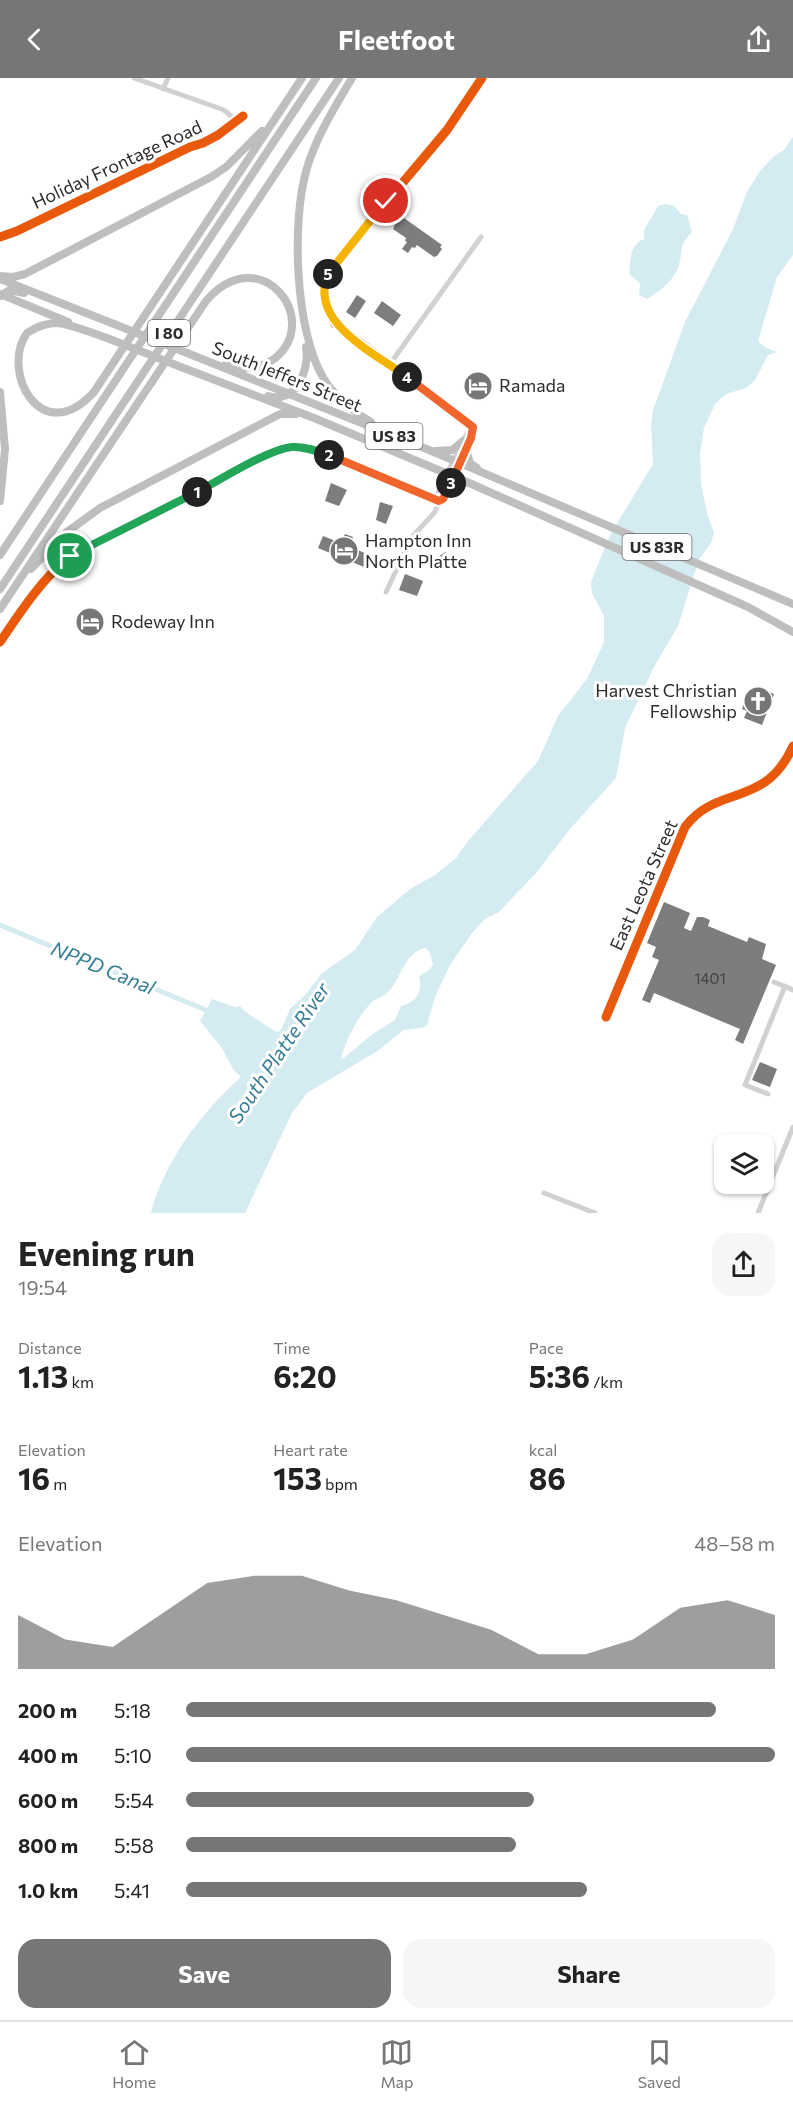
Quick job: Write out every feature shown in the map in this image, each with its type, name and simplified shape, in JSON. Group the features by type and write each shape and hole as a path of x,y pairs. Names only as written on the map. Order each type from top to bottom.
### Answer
{"highway":[{"path":"18,396 31,407 51,413 69,411 84,403 94,392 302,78"},
{"name":"I 80","path":"0,555 316,78"},
{"name":"I 80","path":"0,589 339,78"},
{"path":"224,383 278,398 288,393 301,380 307,364 297,256 297,227 303,182 318,137 352,78"},
{"path":"0,278 25,274 211,177 244,150 291,94"},
{"name":"South Jeffers Street","path":"0,278 65,306 429,450 793,604"},
{"path":"0,609 214,292 231,281 253,278 274,287 288,304 292,317 290,335 280,354 270,362 245,368 187,353"},
{"path":"300,287 310,345 322,377 346,405 390,434"},
{"path":"0,294 15,291 65,306"},
{"name":"South Jeffers Street","path":"0,294 314,418 467,482 748,607 793,632"},
{"path":"10,358 22,337 31,330 48,324 69,326 107,338"},
{"path":"0,392 5,449 0,501"},
{"path":"9,596 52,545 81,520 100,508 280,414 290,413 314,418"},
{"path":"429,450 452,450 463,441"},
{"path":"466,450 470,463 485,474"},
{"path":"446,494 458,484 467,482"}],"street":[{"path":"134,78 224,110 237,122"},
{"path":"163,89 168,78"},
{"path":"473,427 335,324 326,308 324,285 336,262 447,130 482,78"},
{"name":"Holiday Frontage Road","path":"0,237 17,231 190,147 203,143 243,116"},
{"path":"390,364 481,237"},
{"path":"457,462 463,441 473,427"},
{"path":"439,501 437,495 466,450 473,427"},
{"path":"0,642 36,590 50,573 70,556 274,452 289,447 301,447 327,455 439,501"},
{"path":"386,592 412,537 431,519 439,501 446,494 450,475"},
{"name":"East Leota Street","path":"606,1017 685,827 705,808 752,791 769,781 784,765 793,746"},
{"path":"774,982 793,990"},
{"path":"768,1094 745,1085 785,986"},
{"path":"758,1213 793,1127"},
{"path":"544,1193 595,1213"}],"water":[{"name":"South Platte River","path":"793,137 793,255 777,277 758,341 777,352 768,355 755,380 746,388 726,394 715,404 704,428 700,454 701,484 714,533 711,543 699,559 678,626 654,667 625,728 616,778 570,829 536,873 499,912 485,919 472,933 450,965 435,997 427,1025 422,1028 403,1030 379,1050 307,1093 292,1113 245,1213 151,1213 165,1175 186,1139 212,1106 241,1077 233,1069 222,1048 200,1021 212,999 235,1007 240,1006 251,1016 277,1032 281,1030 290,1009 306,994 322,973 355,950 377,917 410,889 435,875 456,858 468,841 538,761 558,716 587,679 604,642 604,616 592,593 591,582 610,535 653,464 651,425 653,410 685,322 733,229 747,192 759,172 774,156 784,150","holes":["426,948 433,965 419,976 418,996 401,1006 395,1020 374,1033 341,1060 356,1022 366,1009 373,1001 392,988 412,955"]},
{"path":"666,204 674,206 681,214 687,215 692,232 683,244 679,265 674,276 662,289 647,299 639,295 640,283 630,275 630,260 633,249 639,241 644,239 644,230 658,206"}],"building":[{"path":"398,218 404,218 442,245 437,256 434,257 417,245 415,248 412,247 408,253 402,249 407,242 406,238 393,229"},
{"path":"357,295 366,301 355,318 346,312"},
{"path":"382,301 401,315 393,326 374,313"},
{"path":"331,483 347,490 339,506 325,501"},
{"path":"380,502 393,506 386,524 376,520"},
{"name":"Hampton Inn North Platte","path":"345,534 353,537 349,546 369,555 364,567 318,548 323,536 341,543"},
{"path":"445,552 452,561 438,571 431,562"},
{"path":"405,574 423,581 417,596 399,590"},
{"name":"Harvest Christian Fellowship","path":"757,687 774,694 762,725 744,718 747,711 742,709 749,692 754,694"},
{"path":"664,902 690,913 684,928 691,931 697,917 703,917 710,920 708,926 747,942 749,937 766,944 762,959 776,965 743,1044 735,1040 740,1029 654,993 650,1003 642,1000 659,960 652,957 656,947 647,943"},
{"path":"760,1062 777,1069 770,1087 752,1080"}],"waterway":[{"name":"NPPD Canal","path":"0,925 206,1010"}],"cycle path":[{"path":"473,427 335,324 327,307 324,293 327,278 336,262 447,130 482,78"},
{"path":"0,237 17,231 190,147 203,143 243,116"},
{"path":"0,642 41,586 70,556 274,452 289,447 311,450 369,471 439,501"},
{"path":"606,1017 685,827 711,805 755,788 769,779 782,766 793,746"}],"place":[{"name":"Ramada","path":"478,386"},
{"name":"Hampton Inn North Platte","path":"344,551"},
{"name":"Rodeway Inn","path":"90,622"},
{"name":"Harvest Christian Fellowship","path":"758,701"}],"route":[{"path":"70,556 274,452 289,447 301,447 327,455 439,501 443,499 471,438 473,427 335,324 326,308 324,285 329,273 386,201"}]}
